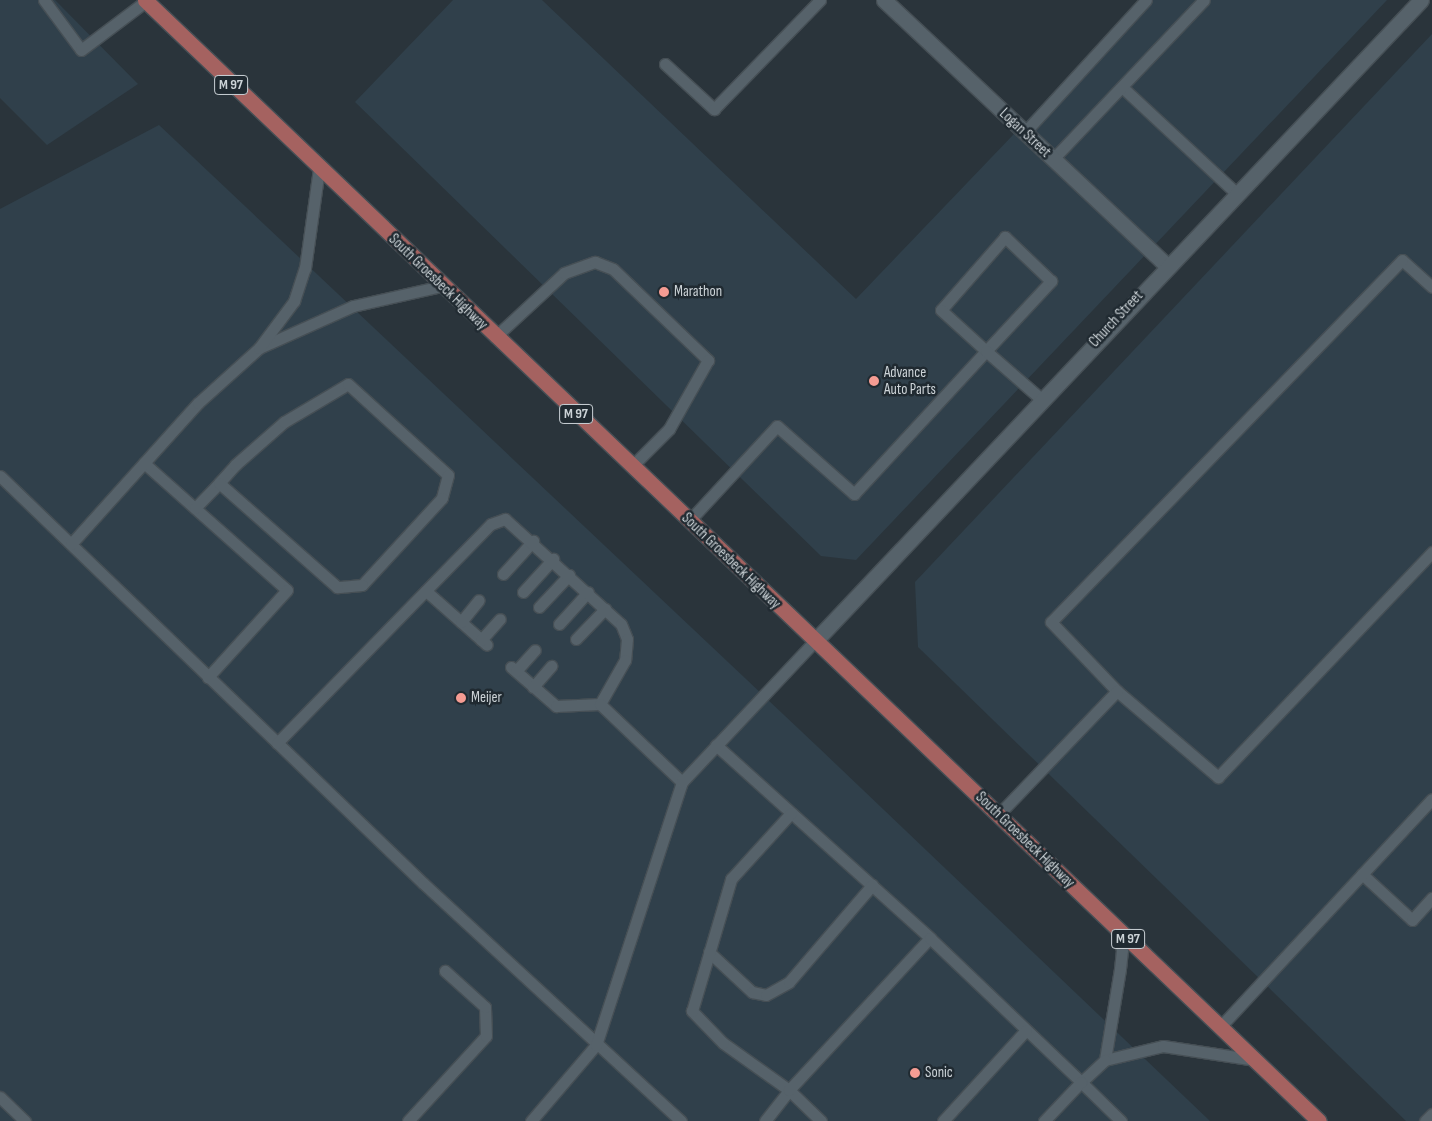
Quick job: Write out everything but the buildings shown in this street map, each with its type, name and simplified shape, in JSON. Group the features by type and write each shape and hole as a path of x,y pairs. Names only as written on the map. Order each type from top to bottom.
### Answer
{"main road":[{"name":"South Groesbeck Highway","path":"146,1 319,169 1319,1121"}],"street":[{"name":"Logan Street","path":"884,0 1166,265"},
{"name":"Church Street","path":"815,641 1166,265 1237,194 1421,0"}],"lane":[{"path":"44,0 81,50 146,1"},
{"path":"665,64 714,109 820,0"},
{"path":"1024,132 1146,0"},
{"path":"1053,159 1204,0"},
{"path":"1122,86 1237,194"},
{"path":"71,544 198,403 259,348 294,301 305,268 319,169"},
{"path":"689,521 777,426 854,494 986,352 1051,280 1005,237 941,310 986,352 1041,399"},
{"path":"1432,287 1402,260 1052,622 1117,691 1218,777 1432,552"},
{"path":"495,337 564,273 595,262 613,269 708,360 669,429 632,466"},
{"path":"259,348 353,306 442,286"},
{"path":"195,508 219,483 284,422 348,384 448,475 442,498 362,585 338,587 219,483"},
{"path":"144,463 286,590 208,677"},
{"path":"0,476 276,743 596,1044 681,1121"},
{"path":"276,743 497,519 511,522 621,624 627,649 622,671 600,704"},
{"path":"504,574 532,540"},
{"path":"523,592 553,559"},
{"path":"539,606 569,575"},
{"path":"426,591 484,642 500,619"},
{"path":"559,624 588,592"},
{"path":"461,622 479,600"},
{"path":"576,639 605,609"},
{"path":"531,1121 596,1044 682,782 815,641"},
{"path":"535,650 513,669 556,706 600,704 682,782"},
{"path":"533,687 552,666"},
{"path":"998,815 1117,691"},
{"path":"716,745 930,938 1121,1121"},
{"path":"1220,1027 1432,799"},
{"path":"791,813 731,879 692,1011 723,1043 788,1090 821,1121"},
{"path":"1362,874 1412,920 1432,898"},
{"path":"709,952 752,992 766,995 789,982 872,885"},
{"path":"1105,1060 1122,950 1114,926"},
{"path":"765,1121 788,1090 930,938"},
{"path":"408,1121 486,1036 485,1007 445,971"},
{"path":"943,1121 1026,1030"},
{"path":"1044,1121 1105,1060 1163,1046 1256,1060"},
{"path":"0,1097 25,1121"},
{"path":"1425,1121 1432,1114"}],"shaded area":[{"path":"0,0 55,0 138,84 47,145 0,98"},
{"path":"453,0 542,0 856,299 1142,0 1387,0 856,560 821,556 355,102"},
{"path":"1432,34 1432,1121 1406,1121 918,647 915,582"},
{"path":"159,125 819,748 1210,1121 0,1121 0,209"}],"place":[{"name":"Marathon","path":"664,292"},
{"name":"Advance Auto Parts","path":"874,381"},
{"name":"Meijer","path":"461,698"},
{"name":"Sonic","path":"915,1073"}]}
